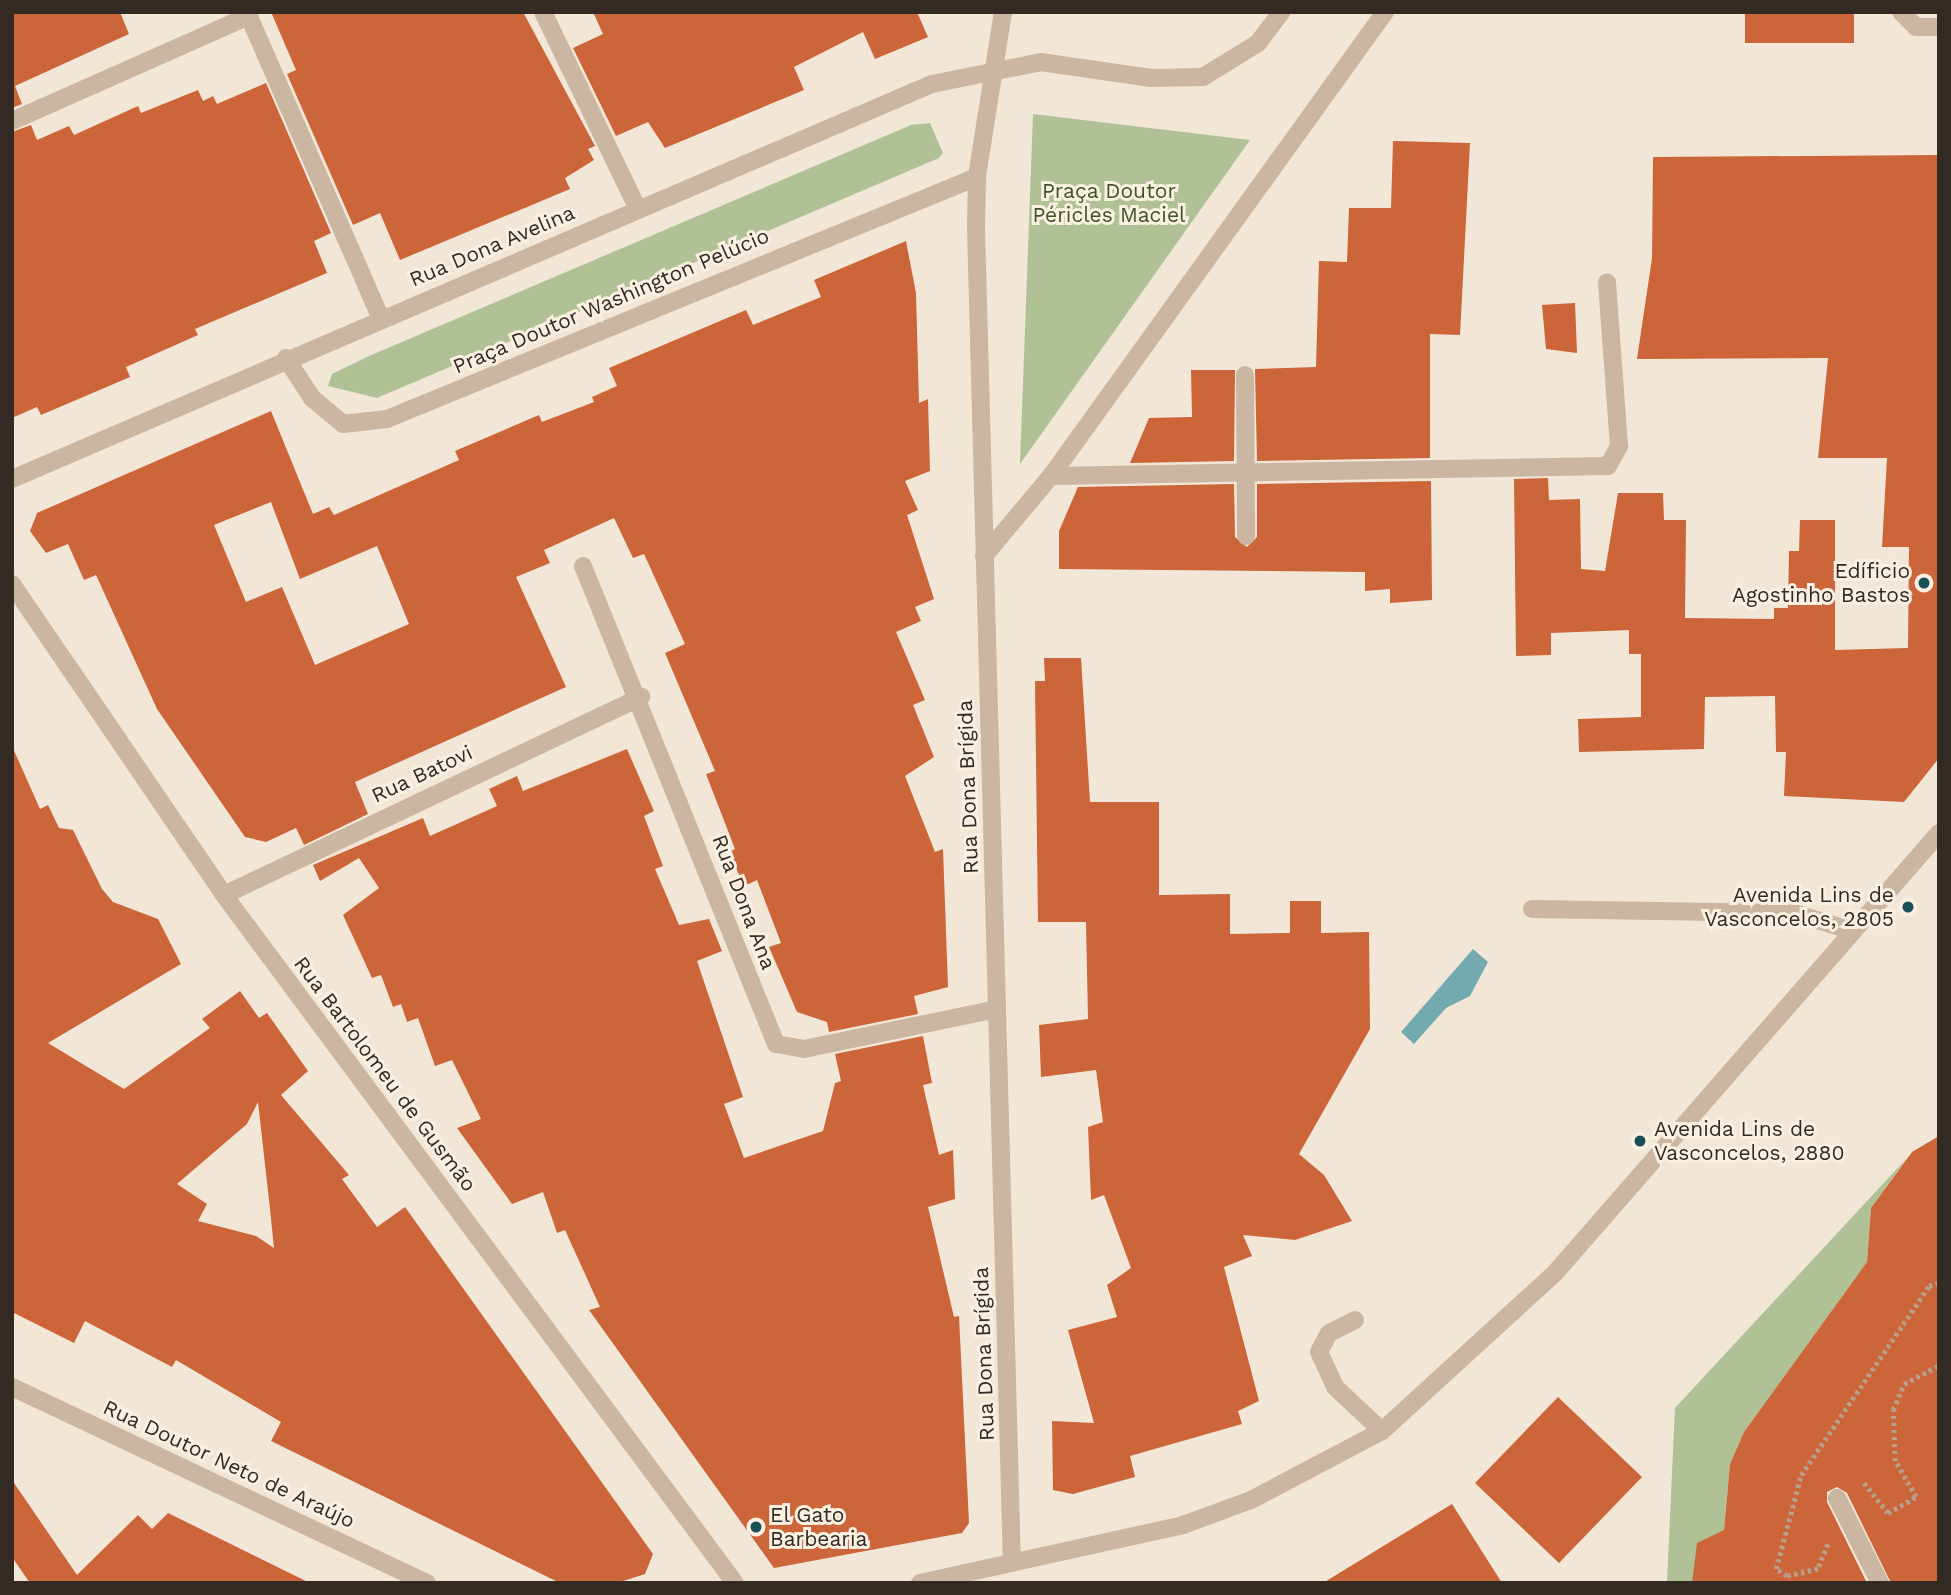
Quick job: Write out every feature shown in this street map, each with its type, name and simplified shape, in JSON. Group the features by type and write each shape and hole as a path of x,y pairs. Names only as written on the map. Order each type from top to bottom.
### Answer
{"street":[{"path":"543,12 638,209"},
{"name":"Rua Dona Brígida","path":"1003,12 977,177 984,556 1012,1563"},
{"name":"Rua Dona Avelina","path":"12,479 286,358 932,84 994,67 1041,62 1151,78 1203,77 1258,43 1281,12"},
{"path":"984,556 1051,476 1385,12"},
{"path":"1901,12 1916,27 1939,27"},
{"path":"12,121 248,14 381,318"},
{"name":"Praça Doutor Washington Pelúcio","path":"286,358 312,398 342,424 387,419 977,177"},
{"path":"1051,476 1608,466 1619,446 1607,282"},
{"path":"1245,375 1246,536"},
{"name":"Rua Dona Ana","path":"583,566 641,697 776,1044 804,1049 997,1009"},
{"name":"Rua Bartolomeu de Gusmão","path":"12,584 224,895 735,1583"},
{"name":"Rua Batovi","path":"224,895 641,697"},
{"path":"920,1583 1195,1521 1288,1483 1382,1431 1555,1273 1939,833"},
{"path":"1532,909 1794,913 1853,931"},
{"path":"1355,1320 1329,1333 1319,1352 1335,1387 1382,1431"},
{"name":"Rua Doutor Neto de Araújo","path":"12,1387 425,1582"},
{"path":"1837,1498 1880,1583"}],"path":[{"path":"1939,1283 1929,1286 1801,1475 1783,1528 1780,1574 1824,1563 1837,1498 1853,1474 1888,1513 1916,1497 1895,1461 1894,1410 1904,1384 1939,1365"}],"green space":[{"name":"Praça Doutor Péricles Maciel","path":"1033,114 1250,140 1020,464"},
{"path":"930,123 943,153 939,158 377,398 328,386 332,374 369,356 911,125"},
{"path":"1907,1158 1871,1208 1867,1262 1744,1432 1730,1464 1724,1530 1692,1583 1667,1583 1675,1408"}],"water":[{"path":"1473,949 1488,962 1470,996 1446,1008 1414,1044 1401,1032"}],"building":[{"path":"12,12 120,12 129,34 15,86 22,104 12,108"},
{"path":"271,12 523,12 595,146 588,149 594,160 565,178 570,189 400,260 380,213 353,225 287,74 296,70"},
{"path":"593,12 917,12 928,37 875,59 863,32 794,67 804,90 665,148 648,122 616,136 573,48 603,34"},
{"path":"1745,12 1854,12 1854,43 1745,43"},
{"path":"266,83 331,233 314,241 327,273 195,329 198,335 126,367 130,377 41,415 37,407 12,418 12,132 31,125 37,140 69,126 74,135 138,106 141,113 198,90 203,101 213,96 217,104"},
{"path":"1393,141 1470,143 1460,335 1430,334 1430,458 1257,461 1255,369 1316,367 1319,261 1347,262 1349,208 1391,208"},
{"path":"1939,155 1939,758 1904,802 1784,796 1786,752 1776,752 1775,696 1705,697 1704,749 1579,752 1578,719 1641,717 1641,654 1629,654 1629,630 1551,633 1551,655 1516,656 1514,479 1548,478 1549,500 1580,499 1581,569 1605,571 1618,493 1663,493 1664,520 1686,520 1685,618 1774,619 1774,608 1788,608 1789,551 1799,551 1800,520 1835,520 1835,650 1908,648 1909,547 1882,547 1887,458 1818,458 1828,358 1637,359 1652,258 1653,157"},
{"path":"906,241 916,293 919,403 928,399 930,471 905,481 918,510 907,515 934,599 915,607 921,621 896,632 925,700 913,705 934,757 905,776 935,852 943,849 948,987 914,996 918,1014 829,1032 827,1022 797,1012 769,947 781,943 757,880 744,886 729,852 735,849 706,774 715,771 665,653 685,644 644,554 633,558 614,518 544,550 550,563 516,577 566,687 355,782 368,814 304,845 296,828 266,842 245,837 157,709 96,575 84,580 68,544 46,553 30,531 37,513 271,411 313,514 329,507 334,515 459,460 455,451 539,415 542,422 594,402 592,397 617,386 609,368 746,310 753,325 821,297 814,280","holes":["271,502 300,579 377,546 409,624 315,665 282,587 246,602 214,525"]},
{"path":"1575,303 1577,353 1546,349 1542,305"},
{"path":"1191,370 1235,370 1234,461 1130,463 1149,418 1192,417"},
{"path":"1431,481 1432,600 1390,603 1390,589 1365,591 1365,572 1059,569 1059,531 1078,487 1234,484 1235,537 1247,547 1257,537 1257,484"},
{"path":"1044,658 1081,658 1090,802 1159,802 1159,895 1230,894 1230,934 1290,933 1290,901 1321,901 1321,933 1369,932 1370,1029 1299,1154 1324,1175 1352,1221 1295,1240 1243,1235 1252,1256 1224,1267 1259,1401 1238,1411 1242,1424 1130,1456 1135,1477 1073,1494 1053,1490 1052,1421 1094,1423 1068,1330 1117,1317 1107,1285 1131,1268 1104,1195 1091,1200 1088,1127 1103,1122 1096,1070 1041,1077 1039,1025 1088,1019 1086,922 1038,922 1035,681 1045,681"},
{"path":"12,746 40,809 48,805 59,828 73,830 102,889 113,902 158,919 181,964 48,1043 124,1089 210,1028 202,1019 240,991 259,1018 267,1013 308,1071 281,1095 349,1175 342,1179 377,1227 405,1207 653,1554 645,1574 617,1583 560,1583 271,1441 281,1422 176,1360 172,1367 85,1321 74,1343 12,1312","holes":["258,1102 274,1248 256,1236 198,1221 207,1204 177,1184 247,1124"]},
{"path":"627,749 654,811 644,816 663,866 655,869 679,925 709,919 722,951 697,961 743,1097 724,1104 744,1158 823,1131 835,1083 841,1081 835,1054 923,1036 932,1083 923,1085 939,1155 953,1150 955,1199 928,1207 954,1317 959,1316 969,1523 962,1533 774,1568 589,1310 600,1307 565,1230 557,1233 543,1192 512,1204 457,1128 481,1119 452,1060 435,1066 418,1018 407,1022 401,1004 393,1007 381,975 372,978 343,915 379,888 359,858 320,881 313,865 423,818 430,836 497,806 489,789 517,776 523,791"},
{"path":"1939,1136 1939,1583 1891,1583 1847,1493 1837,1487 1827,1492 1827,1502 1867,1583 1692,1583 1697,1543 1724,1530 1730,1464 1744,1432 1867,1262 1871,1208 1912,1152"},
{"path":"1558,1397 1642,1477 1559,1563 1475,1483"},
{"path":"12,1480 77,1575 138,1515 152,1529 168,1513 310,1583 30,1583 12,1557"},
{"path":"1452,1504 1502,1583 1323,1583"}],"place":[{"name":"Edíficio Agostinho Bastos","path":"1924,583"},
{"name":"Avenida Lins de Vasconcelos, 2805","path":"1908,907"},
{"name":"Avenida Lins de Vasconcelos, 2880","path":"1640,1141"},
{"name":"El Gato Barbearia","path":"756,1527"}]}
